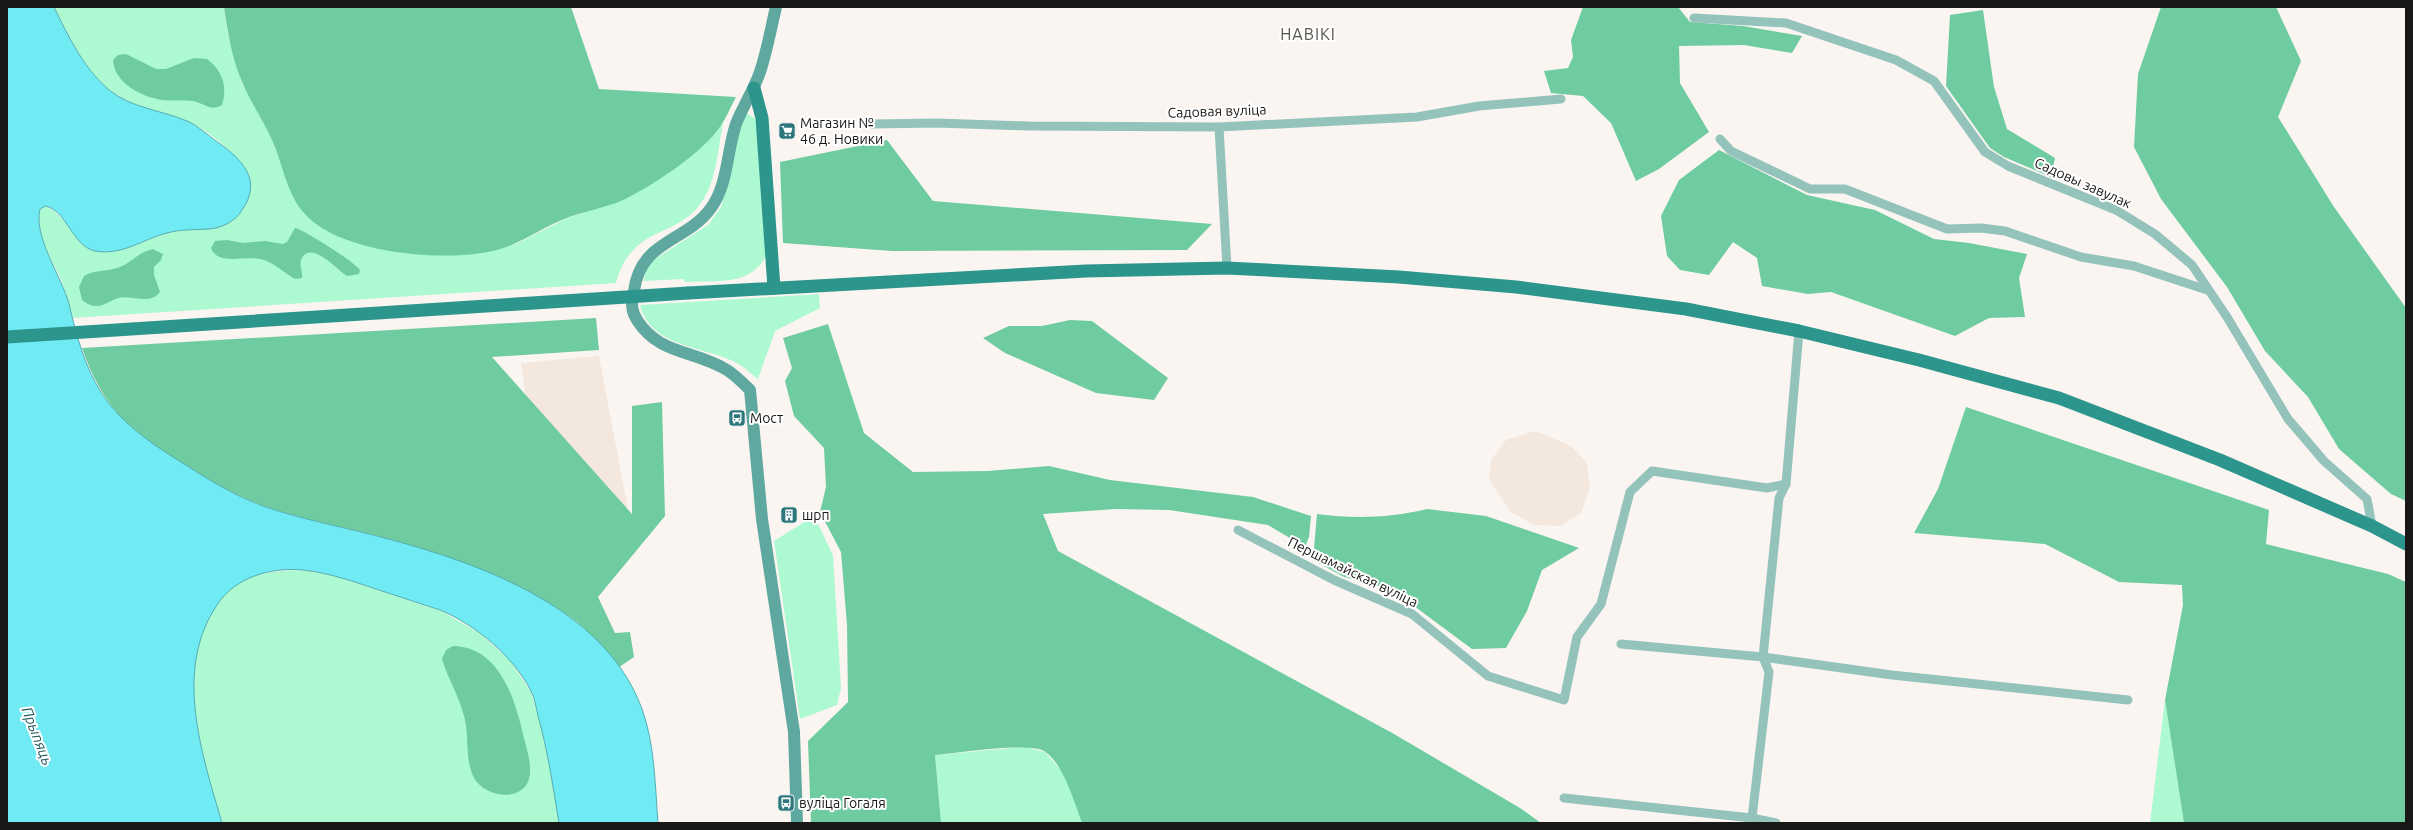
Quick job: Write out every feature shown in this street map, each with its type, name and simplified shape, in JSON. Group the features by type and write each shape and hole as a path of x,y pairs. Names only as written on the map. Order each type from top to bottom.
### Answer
{"main road":[{"path":"754,88 762,118 774,288"},
{"path":"7,337 688,293 1086,271 1227,268 1400,277 1516,287 1686,309 1799,331 1919,360 2059,398 2220,460 2372,526 2406,544"}],"street":[{"path":"776,7 754,88 736,124 718,196 711,209 695,223 660,248 641,265 636,276 631,310 637,321 663,346 700,357 727,370 750,390 753,406 762,519 794,732 796,823"},
{"name":"Садовы завулак","path":"1694,18 1786,23 1896,60 1934,81 1985,152 2008,166 2116,210 2155,234 2192,265 2207,290 2227,317 2288,419 2324,461 2367,499 2372,526"},
{"name":"Садовая вуліца","path":"872,124 937,123 1029,126 1219,127 1417,117 1479,106 1561,99"},
{"path":"1219,127 1227,268"},
{"path":"1720,139 1731,151 1810,189 1845,189 1947,229 1981,228 2005,231 2081,257 2134,266 2207,290"},
{"path":"1752,818 1769,672 1763,657 1779,498 1786,484 1799,331"},
{"name":"Першамайская вуліца","path":"1238,530 1334,580 1412,614 1488,676 1564,700 1576,637 1601,604 1630,492 1652,471 1768,488 1786,484"},
{"path":"1621,644 1763,657 1892,675 2128,700"},
{"path":"1564,798 1752,818 1776,823"}],"shaded area":[{"path":"599,356 628,510 543,518 521,363"},
{"path":"1535,431 1571,446 1587,463 1590,488 1581,513 1561,526 1535,525 1510,512 1489,479 1491,460 1506,440"}],"green space":[{"path":"54,7 224,7 228,34 242,83 271,137 295,200 304,213 348,240 403,253 453,255 516,244 567,218 620,201 638,192 703,145 723,123 714,173 708,191 693,213 644,241 633,250 623,264 616,283 72,318 62,282 45,247 42,237 39,218 40,209 45,206 54,211 94,251 118,250 169,232 206,229 224,223 245,205 249,194 250,182 247,173 233,155 215,138 196,125 177,117 127,101 109,90 100,82 77,52"},
{"path":"224,7 571,7 599,89 736,97 720,127 697,151 659,180 621,201 569,217 516,243 497,250 476,254 451,255 424,255 395,252 368,246 343,238 321,228 305,214 299,206 289,188 271,138 239,75 231,46"},
{"path":"1583,7 1678,7 1690,22 1743,26 1802,36 1792,53 1744,45 1679,46 1680,83 1709,132 1659,169 1636,181 1611,123 1583,96 1551,93 1544,71 1568,68 1573,57 1571,40"},
{"path":"2161,7 2276,7 2301,61 2278,117 2334,207 2406,308 2406,501 2391,494 2339,449 2308,397 2265,351 2227,287 2161,199 2134,147 2138,74"},
{"path":"1983,10 1994,87 2007,129 2055,158 2051,177 2004,157 1990,148 1946,86 1950,15"},
{"path":"126,54 156,69 166,69 194,58 207,59 217,68 224,85 224,98 222,105 214,108 193,101 162,100 146,96 130,88 118,76 113,60 118,55"},
{"path":"748,114 757,120 766,256 759,266 751,273 731,280 685,282 683,279 644,281 646,269 652,261 708,225 721,207 741,122 745,115"},
{"path":"887,140 933,201 1212,224 1187,250 892,251 783,243 780,162"},
{"path":"1719,150 1807,195 1875,210 1934,239 1969,243 2027,254 2019,278 2025,317 1989,318 1955,336 1831,292 1808,294 1762,286 1757,258 1733,242 1709,275 1680,270 1667,256 1661,216 1679,180"},
{"path":"295,228 340,254 360,270 359,274 347,276 324,258 311,252 305,254 301,260 300,264 302,278 295,279 264,260 249,258 226,259 215,254 211,248 215,241 227,240 243,243 265,241 283,244 287,242"},
{"path":"153,249 163,254 161,260 154,267 154,275 160,292 156,296 146,299 123,297 97,306 86,303 82,300 79,287 84,276 93,272 111,270 120,267 144,252"},
{"path":"819,294 820,308 775,331 758,379 733,361 692,348 665,337 654,329 646,319 640,305"},
{"path":"596,318 599,350 492,357 632,514 632,406 662,402 665,516 598,597 615,633 630,632 634,657 618,668 596,640 576,621 523,590 475,568 425,550 374,535 305,519 264,506 253,502 199,474 144,438 118,414 98,385 82,348"},
{"path":"1070,320 1092,321 1168,378 1154,400 1096,393 1005,353 983,338 1009,326 1042,326"},
{"path":"828,324 864,433 913,472 988,471 1049,466 1110,480 1253,497 1311,516 1309,537 1305,547 1268,525 1169,510 1116,509 1043,514 1058,551 1394,734 1520,808 1541,823 1082,823 1068,784 1051,756 1044,751 1035,749 1008,748 935,755 941,823 811,823 808,741 848,702 847,625 841,552 820,512 826,487 824,448 794,416 785,381 792,368 783,338"},
{"path":"1966,407 2269,510 2266,544 2388,574 2406,582 2406,823 2184,823 2165,700 2183,605 2182,585 2119,582 2045,544 1914,533 1938,489"},
{"path":"1427,509 1486,516 1579,548 1542,570 1527,611 1506,648 1472,649 1391,589 1344,577 1313,560 1317,514 1345,517 1372,517"},
{"path":"814,516 833,555 841,688 837,705 800,719 774,541"},
{"path":"302,570 332,575 441,611 478,632 509,659 531,692 545,738 559,823 222,823 200,743 195,714 193,686 195,659 202,633 221,599 228,591 241,582 253,576 266,573"},
{"path":"453,646 469,649 483,655 494,665 510,692 516,707 530,765 530,774 527,783 522,790 514,794 496,794 480,785 474,778 469,763 467,732 464,716 442,659 446,650"},
{"path":"2165,700 2184,823 2150,823"},
{"path":"1025,747 1045,752 1066,776 1082,823 941,823 935,755"}],"water":[{"name":"Прыпяць","path":"7,7 54,7 77,52 100,82 109,90 136,105 177,117 196,126 235,156 247,172 250,180 248,199 239,214 232,221 209,229 183,230 167,233 114,251 95,251 87,248 75,236 59,214 53,209 45,206 40,209 39,220 44,244 69,304 86,362 96,384 109,404 125,421 153,444 207,478 242,497 266,507 293,515 411,545 451,558 491,573 530,592 566,614 598,641 624,672 642,709 650,737 652,751 658,823 559,823 542,729 534,697 523,678 504,654 467,624 440,610 335,576 314,571 291,569 266,572 255,576 234,587 225,595 217,605 204,630 196,657 194,684 200,741 222,823 7,823"}],"place":[{"name":"Магазин № 46 д. Новики","path":"787,131"},
{"name":"Мост","path":"737,418"},
{"name":"шрп","path":"789,515"},
{"name":"вуліца Гогаля","path":"786,803"}],"district":[{"name":"НАВІКІ","path":"1308,34"}]}
